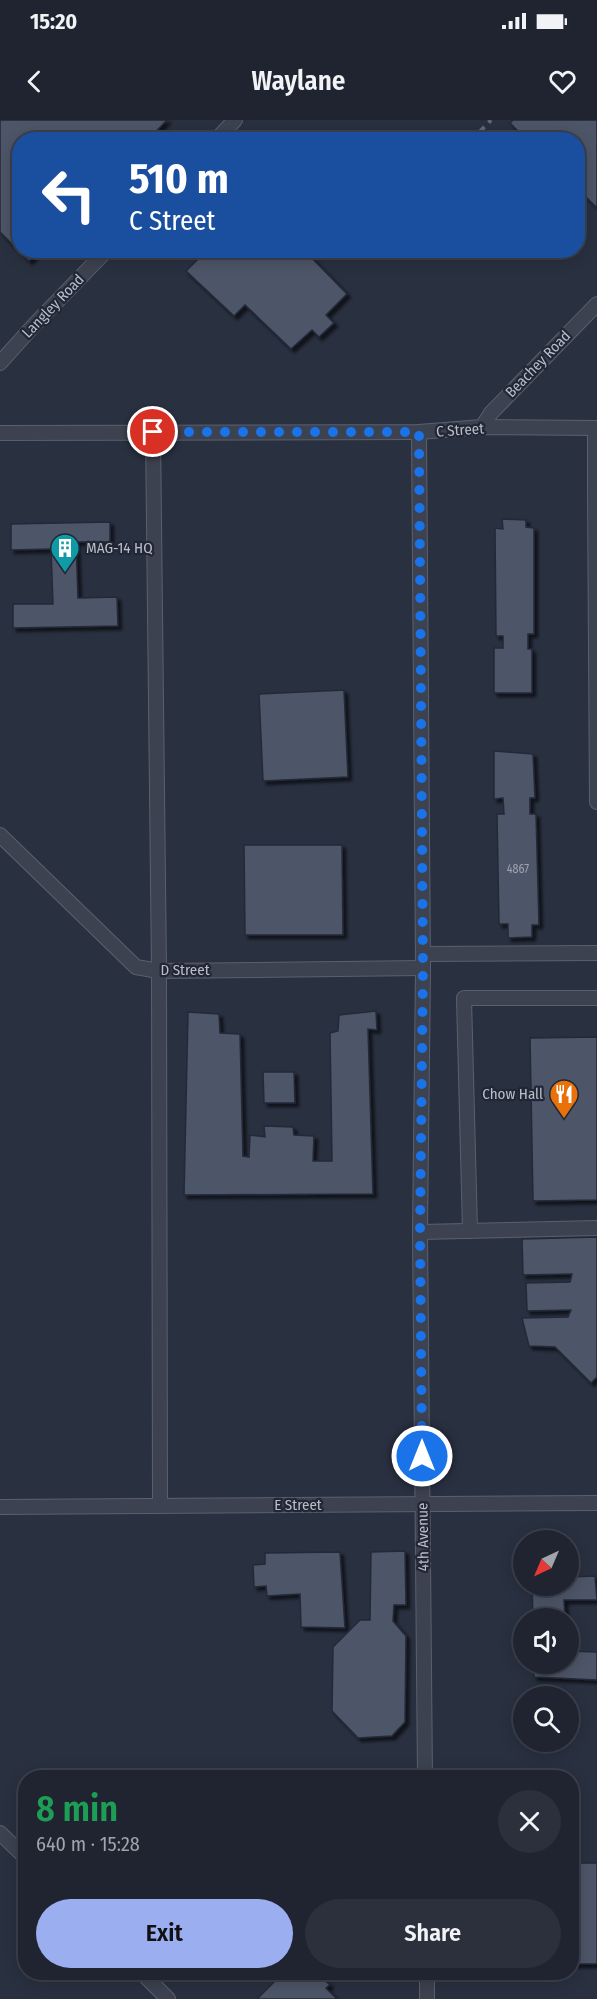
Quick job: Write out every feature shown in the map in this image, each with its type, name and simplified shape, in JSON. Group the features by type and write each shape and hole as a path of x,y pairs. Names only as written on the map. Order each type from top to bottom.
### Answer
{"street":[{"path":"224,132 235,120"},
{"name":"Langley Road","path":"0,363 99,258"},
{"name":"Beachey Road","path":"482,427 491,413 597,304"},
{"name":"C Street","path":"0,433 419,432 482,427 596,428"},
{"path":"596,428 597,802"},
{"path":"153,432 159,971 160,1506"},
{"name":"4th Avenue","path":"419,432 423,961 420,1232 425,1770"},
{"name":"D Street","path":"0,835 136,967 159,971 597,953"},
{"path":"470,1231 464,998 597,998"},
{"path":"420,1232 597,1228"},
{"name":"E Street","path":"0,1507 597,1503"},
{"path":"0,1833 18,1851"},
{"path":"0,1842 18,1853"},
{"path":"149,1980 168,1999"},
{"path":"427,1980 427,1999"}],"building":[{"path":"0,120 167,120 156,132 12,132 12,244 0,232"},
{"path":"513,120 597,120 597,208 585,196 585,132 519,132 510,123"},
{"path":"312,258 347,294 326,315 334,323 319,337 312,330 291,349 245,305 234,316 186,271 198,259"},
{"path":"502,519 526,520 526,527 534,528 534,634 528,634 528,649 532,649 532,693 494,693 494,648 503,648 503,636 496,636 495,528 503,529"},
{"name":"MAG-14 HQ","path":"110,522 110,542 76,542 78,598 117,597 118,626 13,628 13,604 53,604 51,549 11,550 11,524"},
{"path":"344,690 348,777 263,781 259,694"},
{"path":"494,751 533,754 535,798 530,798 530,814 536,814 539,925 532,925 532,937 508,938 508,924 499,924 497,814 504,814 503,798 494,799"},
{"path":"244,845 342,845 343,935 245,935"},
{"path":"376,1011 377,1030 368,1029 373,1194 184,1195 188,1012 219,1014 220,1033 240,1034 243,1156 249,1157 250,1135 265,1137 264,1126 293,1127 294,1135 314,1136 313,1161 332,1161 330,1033 338,1031 339,1015"},
{"name":"Chow Hall","path":"597,1037 597,1200 533,1201 530,1038"},
{"path":"263,1072 294,1072 295,1103 264,1103"},
{"path":"597,1237 597,1377 591,1383 555,1347 529,1346 522,1318 568,1317 571,1310 527,1311 526,1283 570,1282 572,1274 523,1275 522,1239"},
{"path":"405,1551 406,1605 394,1605 393,1621 406,1636 405,1722 392,1736 358,1738 332,1711 333,1647 360,1620 370,1620 371,1552"},
{"path":"340,1552 345,1628 301,1627 300,1594 267,1596 266,1586 254,1587 253,1565 265,1564 265,1553"},
{"path":"595,1576 597,1600 564,1600 564,1608 533,1608 532,1596 579,1596 579,1577"},
{"path":"579,1651 597,1652 597,1680 534,1677 534,1674 579,1674"},
{"path":"579,1863 597,1863 597,1964 579,1964"},
{"path":"276,1980 324,1980 330,1985 326,1988 337,1999 257,1999"}],"railway":[{"path":"480,132 491,120"}],"place":[{"name":"MAG-14 HQ","path":"65,574"},
{"name":"Chow Hall","path":"564,1120"}],"route":[{"path":"153,432 419,432 423,968 420,1232 422,1456"}]}
